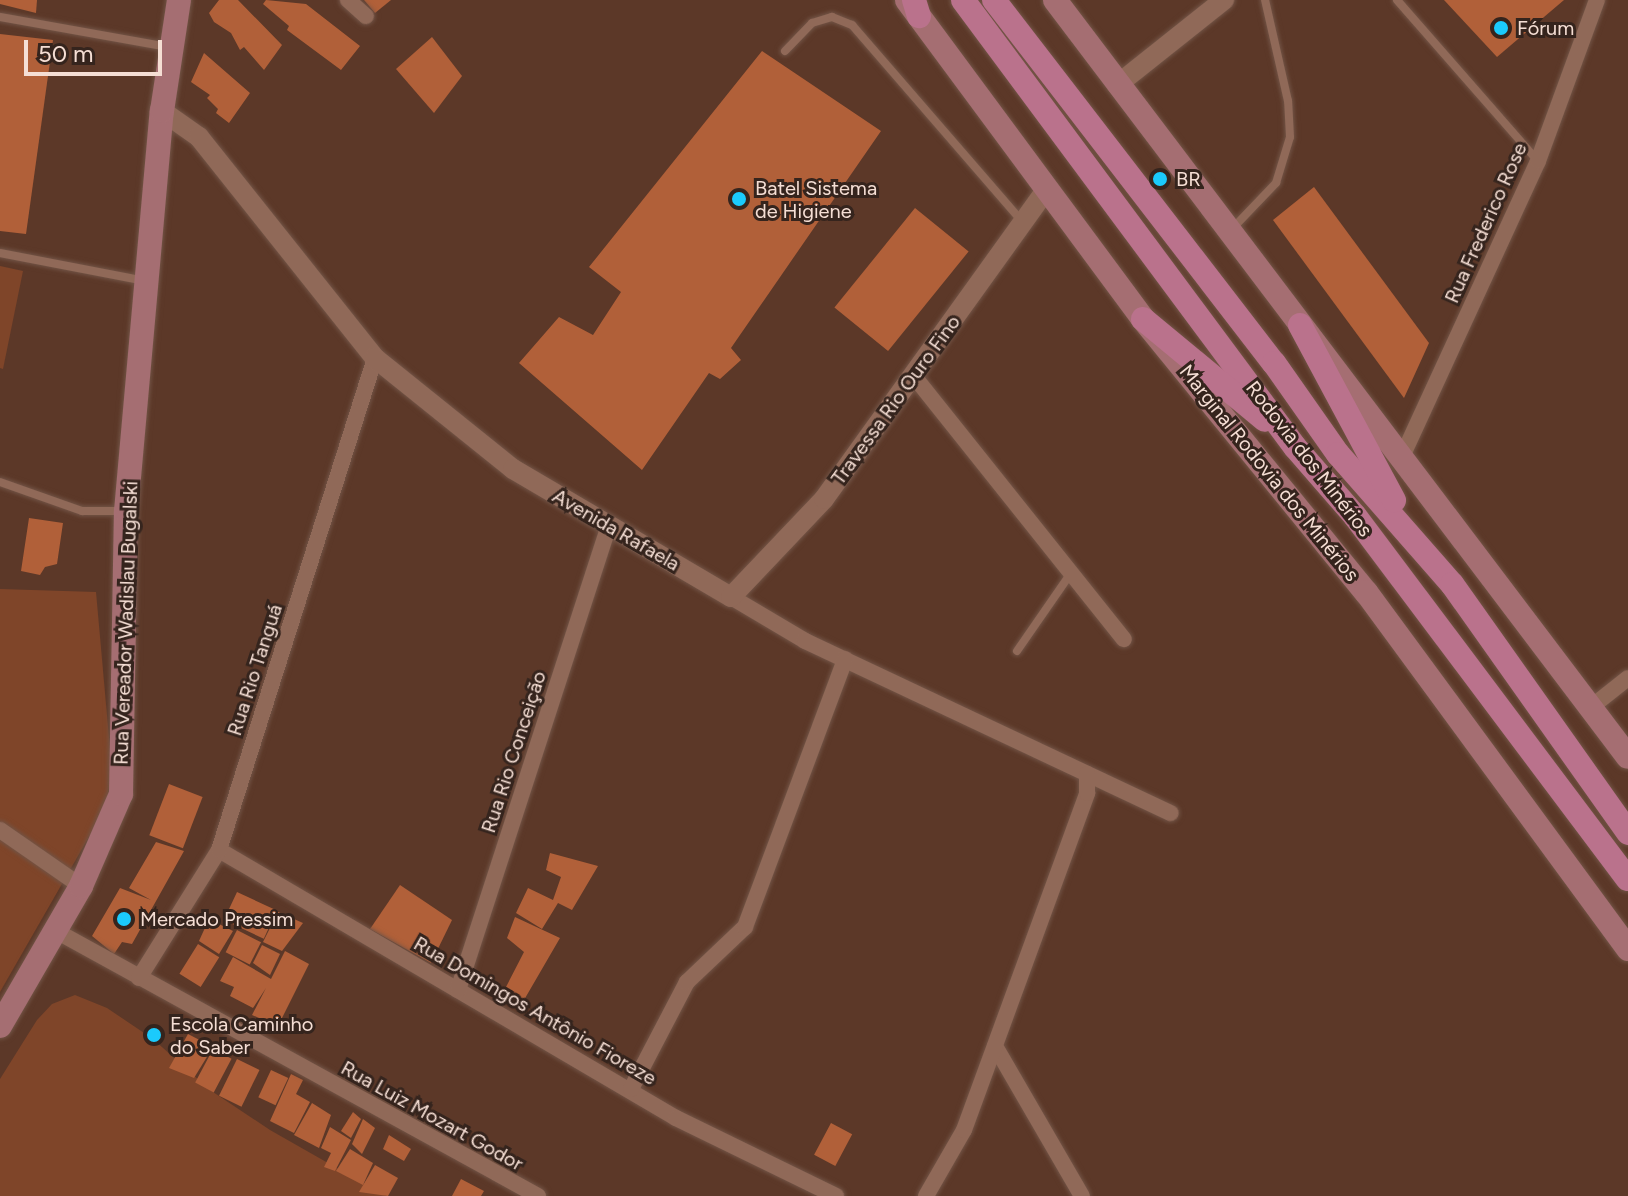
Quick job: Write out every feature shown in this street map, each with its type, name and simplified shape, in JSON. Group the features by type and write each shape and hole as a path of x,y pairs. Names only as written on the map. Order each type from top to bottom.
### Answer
{"main road":[{"name":"Rua Vereador Wadislau Bugalski","path":"0,1026 81,886 121,794 126,511 150,282 162,111 179,0"},
{"name":"Rodovia dos Minérios","path":"963,0 1292,442 1355,516 1628,879"},
{"name":"Rodovia dos Minérios","path":"994,0 1274,363 1338,454 1432,559 1628,833"},
{"path":"1055,0 1628,757"},
{"name":"Marginal Rodovia dos Minérios","path":"913,5 1143,319 1366,592 1628,949"},
{"path":"1143,319 1292,442"},
{"path":"1300,325 1342,411 1432,559"}],"street":[{"path":"348,0 366,16"},
{"path":"1117,85 1224,0"},
{"name":"Rua Frederico Rose","path":"1401,459 1538,161 1597,0"},
{"name":"Avenida Rafaela","path":"162,111 199,137 375,358 513,469 731,597 845,659 1171,813"},
{"name":"Travessa Rio Ouro Fino","path":"731,597 824,499 1046,190"},
{"name":"Rua Rio Tanguá","path":"139,978 219,850 375,358"},
{"path":"913,375 1124,639"},
{"name":"Rua Rio Conceição","path":"458,990 609,526"},
{"path":"631,1089 687,982 745,927 845,659"},
{"path":"1590,708 1628,678"},
{"path":"926,1196 964,1130 1087,793 1087,774"},
{"path":"0,830 81,886"},
{"name":"Rua Domingos Antônio Fioreze","path":"219,850 676,1118 836,1196"},
{"name":"Rua Luiz Mozart Godor","path":"56,931 538,1196"},
{"path":"995,1046 1082,1196"}],"lane":[{"path":"1230,230 1276,183 1290,137 1288,101 1265,0"},
{"path":"1397,0 1538,161"},
{"path":"0,17 171,48"},
{"path":"785,51 812,23 832,17 852,25 1021,221"},
{"path":"0,253 150,282"},
{"path":"0,482 82,511 126,511"},
{"path":"1017,651 1071,573"}],"shaded area":[{"path":"0,266 23,271 3,369 0,368"},
{"path":"0,589 96,592 111,760 108,798 94,828 0,992"},
{"path":"75,995 107,1008 153,1039 210,1090 270,1130 386,1196 0,1196 0,1079 37,1020 52,1004"}],"building":[{"path":"0,0 37,0 36,13 0,4"},
{"path":"219,0 238,0 282,45 264,70 244,47 240,50 231,33 214,22 209,13"},
{"path":"266,0 306,4 360,46 341,70 287,30 289,26 263,4"},
{"path":"364,0 391,0 375,13"},
{"name":"Fórum","path":"1444,0 1564,0 1497,57"},
{"path":"0,34 53,40 26,234 0,231"},
{"path":"432,37 462,76 434,113 396,69"},
{"name":"Batel Sistema de Higiene","path":"762,51 881,131 731,348 741,360 720,379 709,373 642,470 519,363 559,317 593,335 621,292 589,267"},
{"path":"204,53 250,93 229,123 216,113 218,109 207,98 210,95 191,82"},
{"path":"1314,187 1429,343 1404,398 1273,220"},
{"path":"915,208 969,251 888,351 834,307"},
{"path":"29,518 63,523 57,564 45,567 40,575 21,571"},
{"path":"169,784 203,797 183,848 149,835"},
{"path":"156,842 184,851 132,944 122,942 114,954 92,936 120,888 151,900 129,888"},
{"path":"550,853 598,866 572,910 558,903 542,929 516,913 528,888 553,900 561,877 546,870"},
{"path":"400,885 452,920 431,963 370,929"},
{"path":"237,892 277,911 264,939 224,920"},
{"path":"278,912 303,923 282,951 263,942"},
{"path":"515,917 560,938 524,1000 506,987 524,952 507,938"},
{"path":"209,919 233,931 219,954 199,941"},
{"path":"237,930 261,942 250,965 226,952"},
{"path":"198,944 219,957 201,987 179,974"},
{"path":"262,945 280,954 270,975 253,963"},
{"path":"285,951 309,964 278,1026 252,1015 266,988 253,1008 230,996 234,987 220,981 233,957 271,979"},
{"path":"188,1034 213,1047 194,1078 169,1068"},
{"path":"213,1049 232,1059 214,1092 195,1083"},
{"path":"237,1059 259,1070 241,1107 219,1096"},
{"path":"271,1070 288,1078 276,1105 258,1097"},
{"path":"291,1074 303,1080 296,1094 310,1102 294,1133 270,1121"},
{"path":"312,1103 331,1115 319,1148 294,1135"},
{"path":"353,1112 361,1119 351,1138 341,1131"},
{"path":"363,1119 375,1128 362,1154 352,1144"},
{"path":"831,1123 852,1134 835,1166 814,1155"},
{"path":"330,1127 351,1140 335,1171 324,1167 331,1153 321,1148"},
{"path":"389,1135 411,1149 404,1161 383,1149"},
{"path":"350,1149 373,1163 363,1185 336,1171"},
{"path":"375,1165 398,1178 388,1196 359,1192"},
{"path":"461,1179 484,1191 481,1196 452,1196"}],"place":[{"name":"Fórum","path":"1501,28"},
{"name":"BR","path":"1160,179"},
{"name":"Batel Sistema de Higiene","path":"739,199"},
{"name":"Mercado Pressim","path":"124,919"},
{"name":"Escola Caminho do Saber","path":"154,1035"}]}
